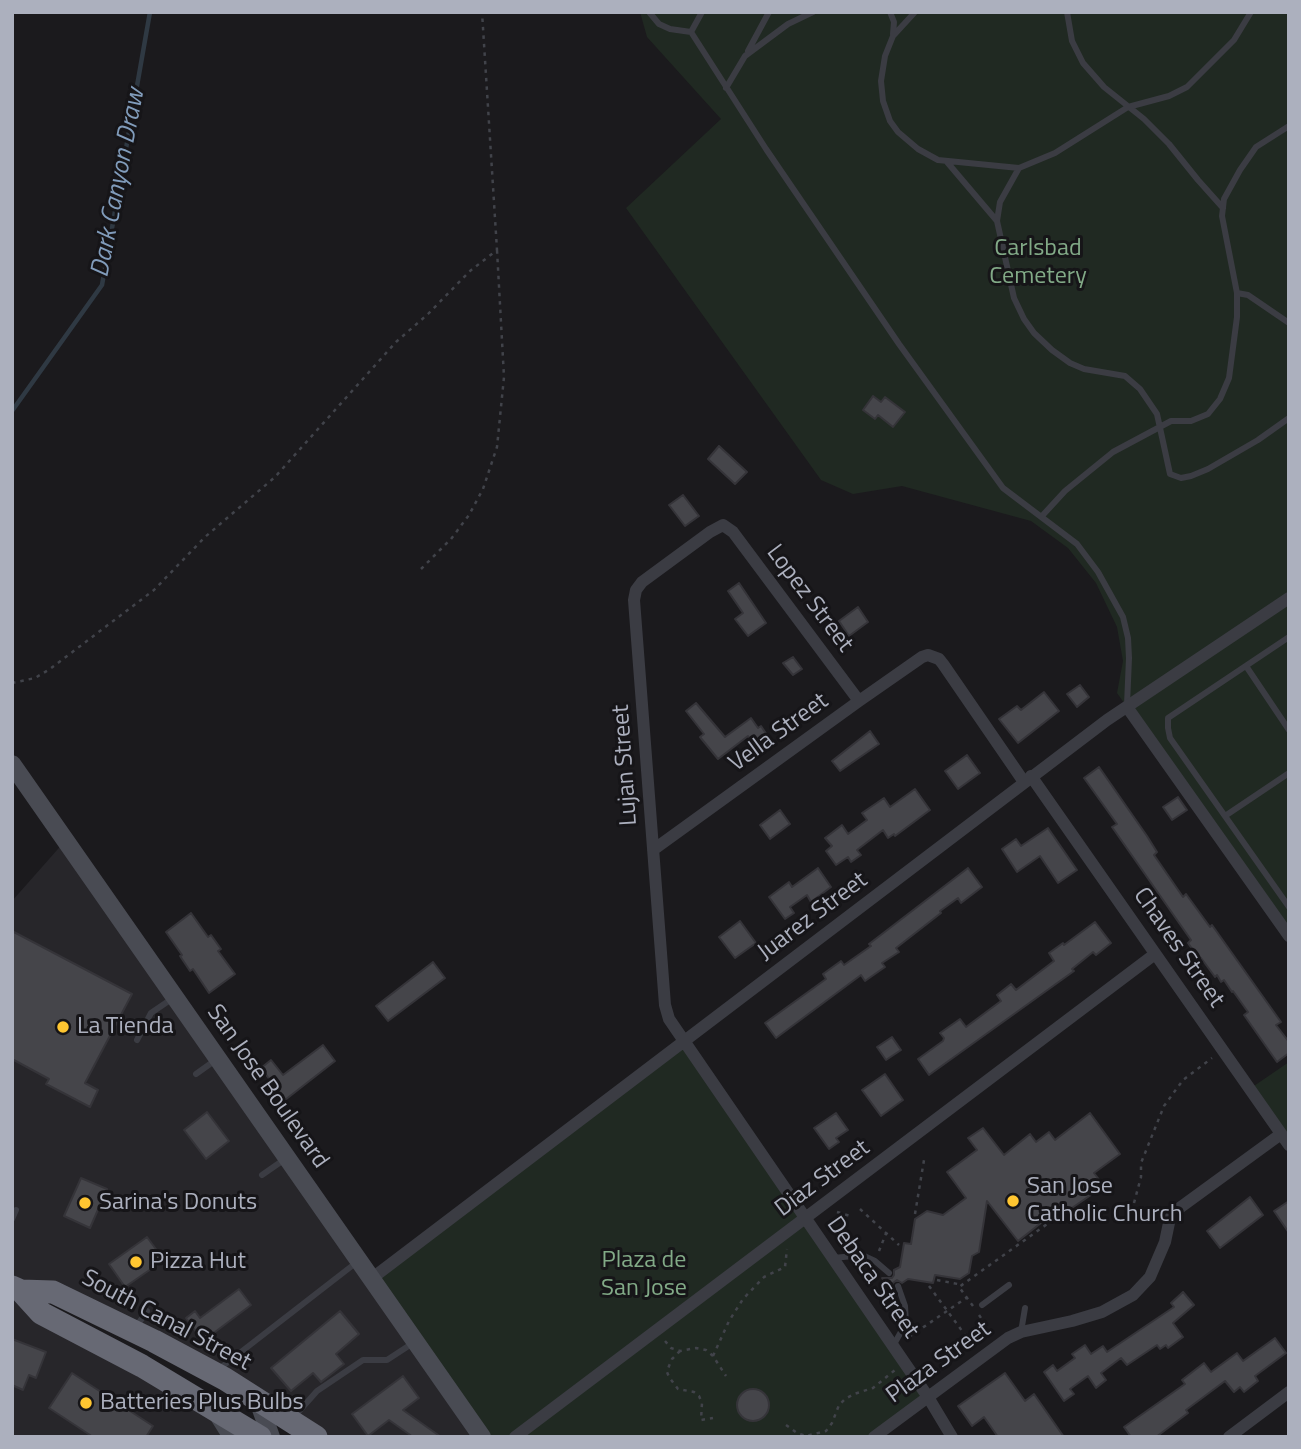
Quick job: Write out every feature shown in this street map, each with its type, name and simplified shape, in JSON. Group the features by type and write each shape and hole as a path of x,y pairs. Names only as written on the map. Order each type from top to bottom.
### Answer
{"highway":[{"name":"South Canal Street","path":"17,1289 53,1292 133,1331 214,1373 316,1437"},
{"name":"South Canal Street","path":"17,1289 41,1313 132,1361 260,1437"}],"street":[{"name":"Lopez Street","path":"723,526 733,532 859,701"},
{"name":"Lujan Street","path":"684,1042 669,1019 665,1006 634,600 636,590 652,574 710,532 723,526"},
{"name":"Juarez Street","path":"371,1279 1028,779 1127,707 1289,598"},
{"name":"Vella Street","path":"653,850 922,657 933,655"},
{"name":"Chaves Street","path":"933,655 943,664 1028,779 1285,1140"},
{"path":"1127,707 1289,936"},
{"name":"San Jose Boulevard","path":"12,764 482,1437"},
{"name":"Diaz Street","path":"514,1437 1155,954"},
{"name":"Debaca Street","path":"684,1042 833,1259 899,1344 952,1437"},
{"name":"Plaza Street","path":"874,1437 1008,1338 1021,1332 1072,1321 1114,1307 1139,1290 1150,1277 1160,1256 1174,1212 1285,1140"},
{"path":"1229,1437 1289,1392"},
{"path":"257,1398 271,1437"},
{"path":"215,1410 232,1437"}],"lane":[{"path":"649,12 659,24 691,33 899,344 1003,488 1077,544 1105,582 1123,617 1129,658 1127,707"},
{"path":"691,33 702,12"},
{"path":"726,88 769,12"},
{"path":"745,56 788,24 813,12"},
{"path":"890,12 894,22 893,36 885,56 881,81 883,101 890,121 898,132 918,149 939,160 1019,168 1055,153 1128,107 1169,96 1187,87 1234,40 1251,12"},
{"path":"893,36 915,12"},
{"path":"1067,12 1072,40 1083,63 1104,87 1144,118 1170,144 1223,208"},
{"path":"1041,516 1065,491 1113,452 1171,421 1191,421 1208,414 1220,399 1235,345 1237,293 1222,216 1224,199 1256,147 1289,125"},
{"path":"947,162 997,221"},
{"path":"1019,168 1000,202 997,221 1014,298 1024,319 1052,350 1084,369 1125,376 1140,389 1152,404 1161,426 1170,474 1181,478 1208,469 1289,418"},
{"path":"1237,293 1248,295 1289,323"},
{"path":"1289,637 1168,718 1170,738 1289,907"},
{"path":"1246,666 1289,730"},
{"path":"1225,816 1289,773"},
{"path":"137,1040 152,1013 175,997"},
{"path":"196,1074 217,1059"},
{"path":"262,1175 286,1158"},
{"path":"12,1219 16,1210"},
{"path":"833,1259 862,1255 875,1261 889,1273"},
{"path":"214,1373 358,1261"},
{"path":"982,1305 1009,1285"},
{"path":"898,1286 905,1306 906,1323 899,1344"},
{"path":"1021,1332 1025,1308"},
{"path":"133,1331 147,1311"},
{"path":"291,1421 317,1391 363,1360 387,1360 415,1342"}],"path":[{"path":"421,569 451,539 469,515 483,489 497,447 504,377 482,12"},
{"path":"12,684 35,678 50,669 154,590 205,537 275,477 327,423 396,342 470,271 497,250"},
{"path":"1134,1203 1141,1177 1141,1163 1164,1106 1183,1080 1223,1050"},
{"path":"915,1214 924,1160"},
{"path":"860,1209 887,1231 899,1245"},
{"path":"833,1210 850,1216"},
{"path":"989,1330 959,1287 1057,1217"},
{"path":"878,1256 887,1231"},
{"path":"713,1356 729,1321 743,1299 764,1277 785,1267 787,1247"},
{"path":"937,1280 962,1285"},
{"path":"929,1286 971,1343"},
{"path":"899,1344 967,1298"},
{"path":"665,1341 671,1348 680,1351 696,1348 706,1350 726,1376"},
{"path":"671,1348 672,1359"},
{"path":"680,1351 672,1359 667,1372 669,1377 678,1389 694,1392 699,1396 702,1403 701,1420 713,1418"},
{"path":"786,1425 806,1436 825,1431 845,1399 873,1388 896,1369"}],"shaded area":[{"path":"65,841 477,1437 316,1437 225,1379 22,1291 142,1366 232,1437 12,1437 12,901"}],"green space":[{"name":"Carlsbad Cemetery","path":"640,12 1289,12 1289,936 1117,693 1123,661 1117,627 1096,583 1068,548 1031,521 902,486 853,494 821,480 626,208 721,119 647,37"},
{"name":"Plaza de San Jose","path":"684,1042 928,1397 874,1437 482,1437 371,1279"},
{"path":"1289,1062 1289,1145 1251,1088"}],"building":[{"path":"873,396 881,402 885,397 905,412 893,427 878,415 875,419 863,410"},
{"path":"719,446 747,472 735,484 708,459"},
{"path":"683,495 699,516 685,526 669,505"},
{"path":"739,583 766,623 748,636 735,619 743,613 728,591"},
{"path":"858,607 868,622 849,636 839,621"},
{"path":"793,657 802,669 793,675 783,663"},
{"path":"1080,685 1089,697 1077,707 1067,694"},
{"path":"1044,692 1059,711 1018,743 999,719 1017,706 1021,710"},
{"path":"696,703 725,737 751,718 767,735 754,744 748,736 718,759 700,737 704,734 686,711"},
{"path":"870,731 879,744 840,771 832,761"},
{"path":"967,755 980,773 958,789 945,771"},
{"path":"1099,767 1147,836 1157,852 1154,855 1183,897 1186,894 1210,927 1212,925 1281,1022 1276,1025 1289,1042 1289,1053 1277,1062 1244,1015 1248,1012 1224,980 1221,982 1217,975 1215,977 1201,958 1199,959 1188,943 1191,940 1112,827 1117,824 1084,778"},
{"path":"915,789 930,810 895,836 894,834 888,838 883,830 857,850 861,855 851,862 848,857 836,865 826,851 832,846 825,838 842,825 848,834 867,820 862,813 884,798 890,807"},
{"path":"1178,797 1187,810 1172,820 1163,807"},
{"path":"780,810 790,824 770,839 760,825"},
{"path":"1048,828 1077,870 1058,883 1040,856 1017,872 1002,849 1016,839 1021,846"},
{"path":"818,868 831,887 811,902 807,895 790,907 794,913 785,919 769,897 789,882 792,887"},
{"path":"968,868 982,887 961,903 958,898 940,911 941,913 896,948 899,952 882,963 885,967 865,981 861,975 776,1038 765,1023 826,979 823,974 841,961 844,965 871,946 869,944"},
{"path":"191,913 208,937 211,935 221,949 218,951 235,974 209,993 193,969 190,971 166,932"},
{"path":"740,921 756,943 735,958 719,937"},
{"path":"1095,922 1111,943 1096,955 1093,952 1072,969 1074,971 929,1075 918,1059 943,1041 940,1033 960,1019 966,1027 1001,1001 997,995 1011,984 1016,990 1054,961 1049,953"},
{"name":"La Tienda","path":"12,931 132,994 85,1083 98,1090 90,1107 46,1084 49,1079 12,1059"},
{"path":"433,962 445,978 388,1021 376,1006"},
{"path":"892,1037 901,1050 886,1060 877,1047"},
{"path":"323,1045 335,1061 285,1100 261,1068 271,1060 283,1075"},
{"path":"885,1074 903,1100 881,1116 862,1090"},
{"path":"207,1112 229,1141 206,1159 184,1130"},
{"path":"836,1113 848,1130 836,1138 839,1142 829,1149 814,1128"},
{"name":"San Jose Catholic Church","path":"1090,1113 1120,1154 1094,1173 1104,1186 1069,1210 1064,1205 1018,1241 987,1201 979,1252 972,1256 969,1273 960,1279 935,1275 933,1283 908,1279 902,1283 897,1280 891,1291 882,1278 892,1278 894,1270 900,1267 904,1243 911,1244 915,1219 927,1211 943,1215 966,1198 947,1172 977,1150 968,1138 983,1128 1004,1155 1030,1134 1036,1142 1049,1132 1055,1140"},
{"name":"Sarina's Donuts","path":"81,1178 107,1189 90,1228 64,1216"},
{"path":"1250,1197 1263,1215 1220,1248 1207,1231"},
{"path":"1289,1201 1289,1233 1274,1211"},
{"name":"Pizza Hut","path":"147,1237 164,1260 125,1287 109,1264"},
{"path":"239,1289 251,1305 203,1341 186,1318 195,1311 200,1318"},
{"path":"1183,1292 1194,1305 1173,1323 1183,1337 1168,1348 1166,1345 1160,1349 1157,1345 1127,1365 1121,1358 1101,1373 1106,1380 1096,1388 1088,1376 1070,1389 1074,1394 1064,1401 1044,1372 1053,1365 1057,1371 1075,1358 1072,1354 1085,1345 1091,1354 1103,1346 1107,1352 1174,1307 1171,1303"},
{"path":"340,1311 359,1334 336,1354 344,1364 321,1382 313,1373 291,1391 271,1368"},
{"path":"1275,1338 1286,1353 1255,1376 1258,1381 1244,1392 1240,1387 1234,1392 1225,1381 1156,1437 1131,1437 1124,1427 1185,1384 1182,1380 1204,1363 1211,1372 1237,1353 1243,1361"},
{"path":"12,1339 46,1352 36,1378 29,1375 23,1390 12,1385"},
{"path":"72,1373 153,1426 146,1437 93,1437 49,1408"},
{"path":"1005,1373 1025,1401 1034,1394 1064,1437 998,1437 984,1417 972,1426 958,1406"},
{"path":"403,1376 419,1398 403,1410 441,1437 413,1437 389,1420 368,1436 352,1414"},
{"path":"753,1389 764,1394 769,1405 764,1416 753,1421 742,1416 737,1405 742,1394"}],"waterway":[{"name":"Dark Canyon Draw","path":"12,411 102,285 150,12"}],"place":[{"name":"La Tienda","path":"63,1027"},
{"name":"San Jose Catholic Church","path":"1013,1201"},
{"name":"Sarina's Donuts","path":"85,1203"},
{"name":"Pizza Hut","path":"136,1262"},
{"name":"Batteries Plus Bulbs","path":"86,1403"}]}
